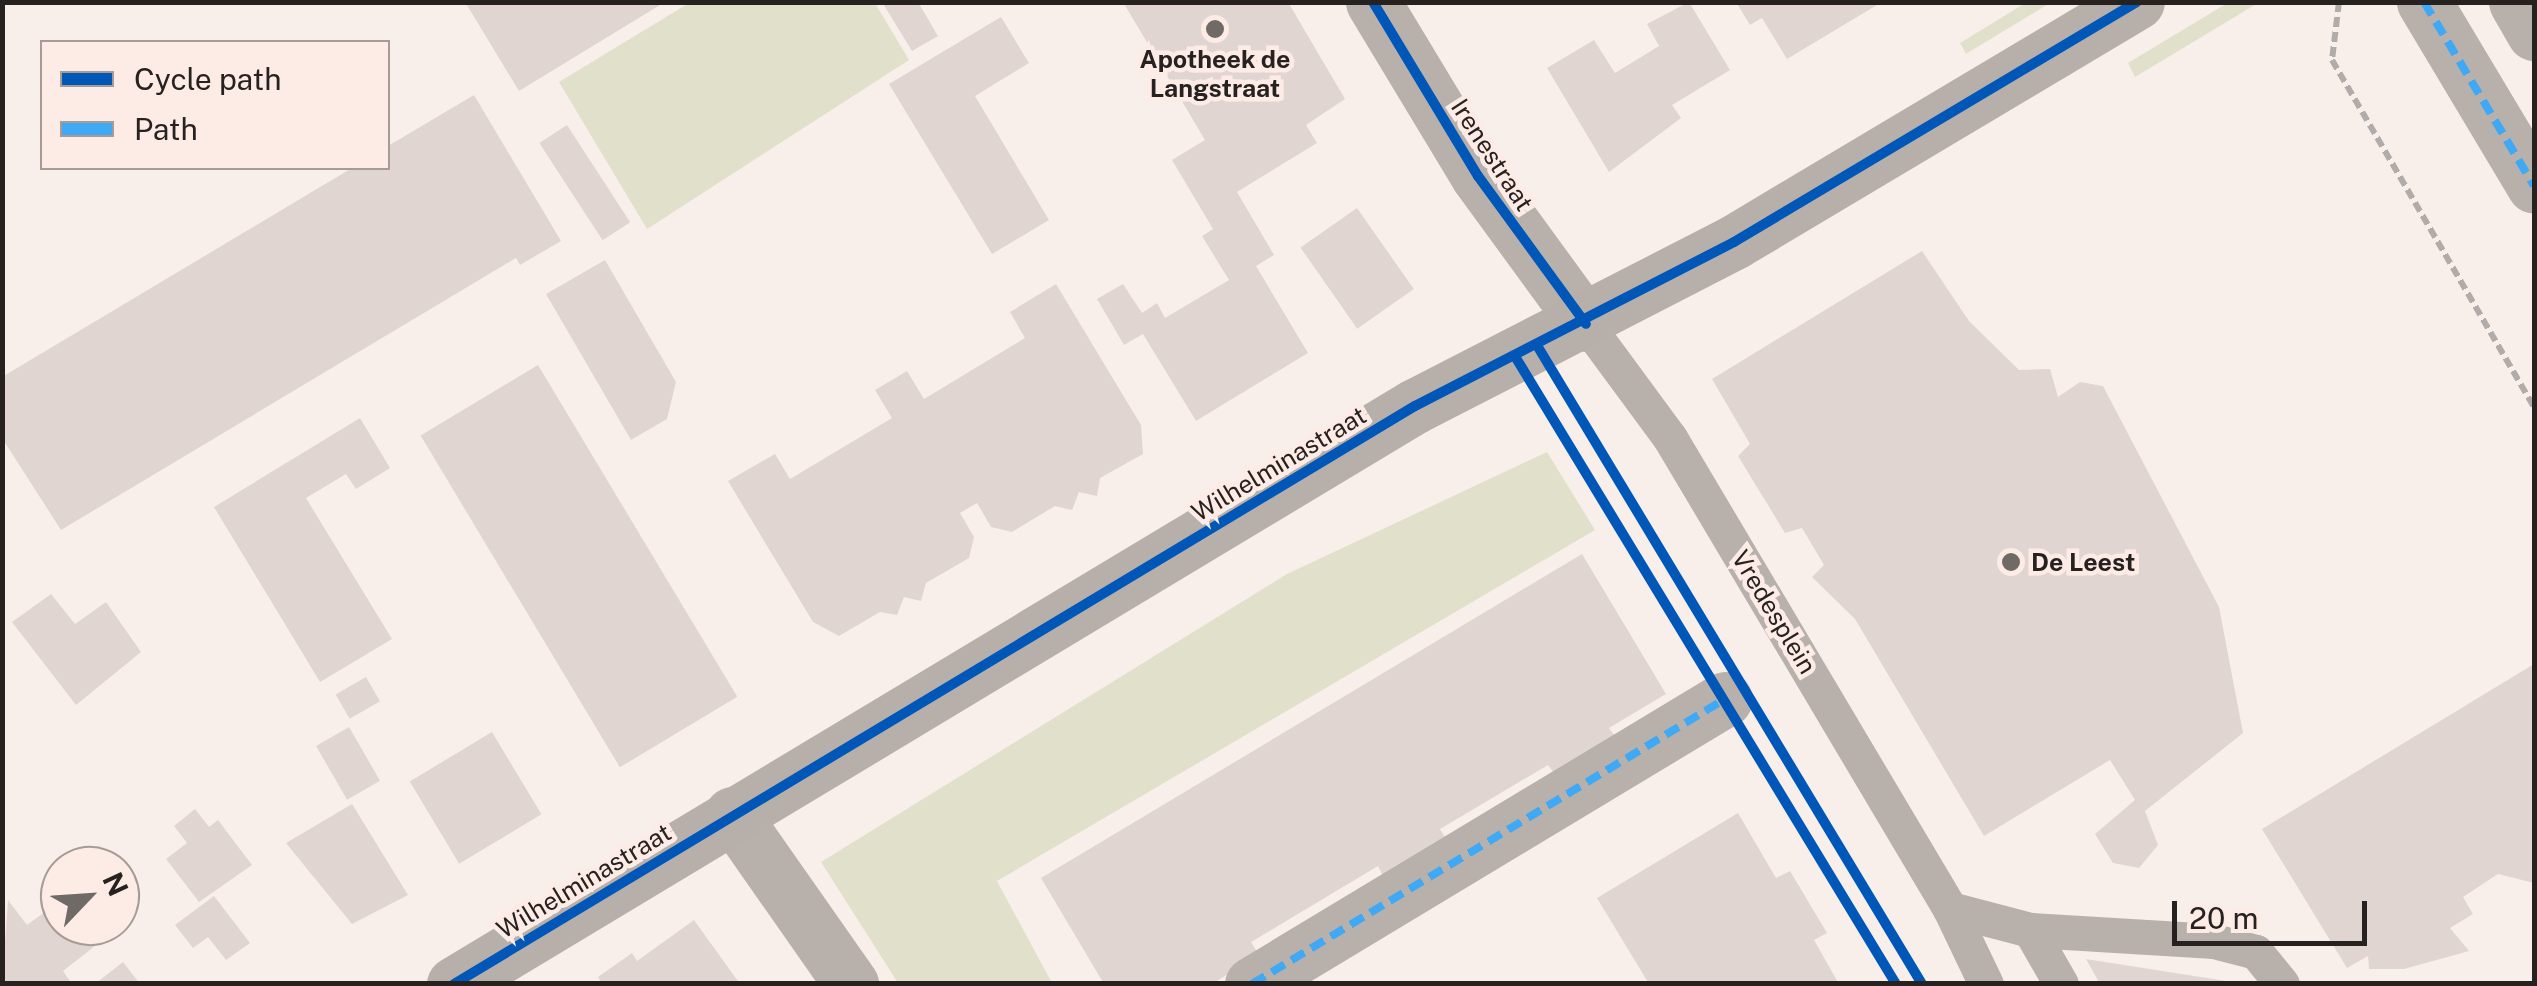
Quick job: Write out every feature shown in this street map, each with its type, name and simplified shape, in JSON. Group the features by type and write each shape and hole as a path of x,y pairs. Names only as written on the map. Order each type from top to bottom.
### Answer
{"main road":[{"name":"Wilhelminastraat","path":"454,984 1415,406 1586,324 2138,2"}],"street":[{"name":"Irenestraat","path":"1373,2 1478,176 1586,324"},
{"path":"2424,2 2534,186"},
{"path":"2516,2 2534,33"},
{"path":"1252,984 1725,699"},
{"path":"732,814 851,984"}],"lane":[{"name":"Vredesplein","path":"1586,324 1670,438 1950,908 1986,984"},
{"path":"1950,908 2030,930 2214,942 2256,952 2282,984"},
{"path":"2030,930 2061,984"}],"path":[{"path":"2339,2 2332,60 2534,406"}],"green space":[{"path":"2027,2 2050,3 1966,54 1960,43"},
{"path":"2229,2 2258,3 2135,77 2128,63"},
{"path":"689,3 875,3 909,60 647,229 559,82"},
{"path":"1547,452 1595,530 997,881 1052,983 898,983 821,862 1287,574"}],"building":[{"path":"465,2 665,2 519,91"},
{"path":"882,2 918,2 938,36 912,51"},
{"path":"1123,2 1288,2 1345,99 1306,125 1317,143 1237,192 1274,255 1256,266 1308,353 1196,421 1143,334 1124,345 1097,299 1123,284 1142,313 1157,303 1165,318 1229,280 1202,236 1213,229 1172,160 1205,140"},
{"path":"1689,2 1730,70 1672,105 1681,118 1609,172 1547,68 1594,40 1615,73 1659,46 1647,24"},
{"path":"1736,2 1882,2 1787,59 1762,18 1750,25"},
{"path":"1001,17 1029,63 975,96 1049,220 992,254 889,84"},
{"path":"474,95 561,241 520,265 516,258 61,530 2,438 2,377 349,170 390,170 390,145"},
{"path":"567,125 630,222 603,240 539,143"},
{"path":"1357,208 1414,289 1357,329 1300,248"},
{"name":"De Leest","path":"1922,251 1969,321 2019,370 2050,369 2058,397 2080,382 2103,386 2219,607 2243,733 2145,811 2158,845 2139,868 2113,863 2095,834 2135,800 2110,760 1984,836 1855,619 1812,577 1824,565 1802,528 1785,533 1738,456 1750,444 1712,379"},
{"path":"605,260 676,382 667,419 631,440 546,294"},
{"path":"1056,284 1141,425 1143,454 1100,478 1097,496 1079,492 1072,510 1055,506 1012,532 991,527 977,503 960,513 974,537 969,558 926,583 921,601 904,597 897,615 880,612 839,636 813,622 728,481 775,454 790,479 892,418 875,390 907,371 924,399 1025,338 1010,312"},
{"path":"538,365 737,697 620,767 421,436"},
{"path":"360,418 390,468 356,489 346,474 306,498 392,639 320,682 214,507"},
{"path":"1582,554 1666,694 1609,728 1618,740 1556,776 1548,765 1440,829 1448,842 1385,880 1378,866 1251,942 1259,955 1212,984 1104,984 1041,878"},
{"path":"51,594 75,624 106,602 141,652 76,705 12,622"},
{"path":"2534,664 2534,883 2498,874 2463,897 2473,914 2450,928 2469,951 2404,969 2369,969 2368,956 2347,968 2262,829"},
{"path":"366,677 380,701 350,719 336,694"},
{"path":"349,727 380,781 347,800 316,746"},
{"path":"492,732 541,814 459,864 410,781"},
{"path":"352,804 408,895 352,924 286,843"},
{"path":"195,809 209,827 218,820 252,865 199,902 166,859 187,843 174,826"},
{"path":"1738,813 1776,878 1790,871 1827,933 1814,940 1839,984 1649,984 1597,898"},
{"path":"214,896 250,943 226,960 208,937 193,948 175,925"},
{"path":"8,900 27,925 40,916 40,946 95,946 63,971 72,984 2,984"},
{"path":"694,920 740,984 602,984 598,977 632,953 637,961"},
{"path":"2086,959 2226,981 2100,984"},
{"path":"123,962 140,984 95,984"}],"marked path":[{"path":"2424,2 2534,186"},
{"path":"1252,984 1725,699"}],"cycle path":[{"path":"1373,2 1478,176 1586,324"},
{"path":"454,984 1415,406 1734,242 2137,2"},
{"path":"1538,347 1922,984"},
{"path":"1516,358 1896,984"}],"place":[{"name":"Apotheek de Langstraat","path":"1215,29"},
{"name":"De Leest","path":"2011,562"}]}
